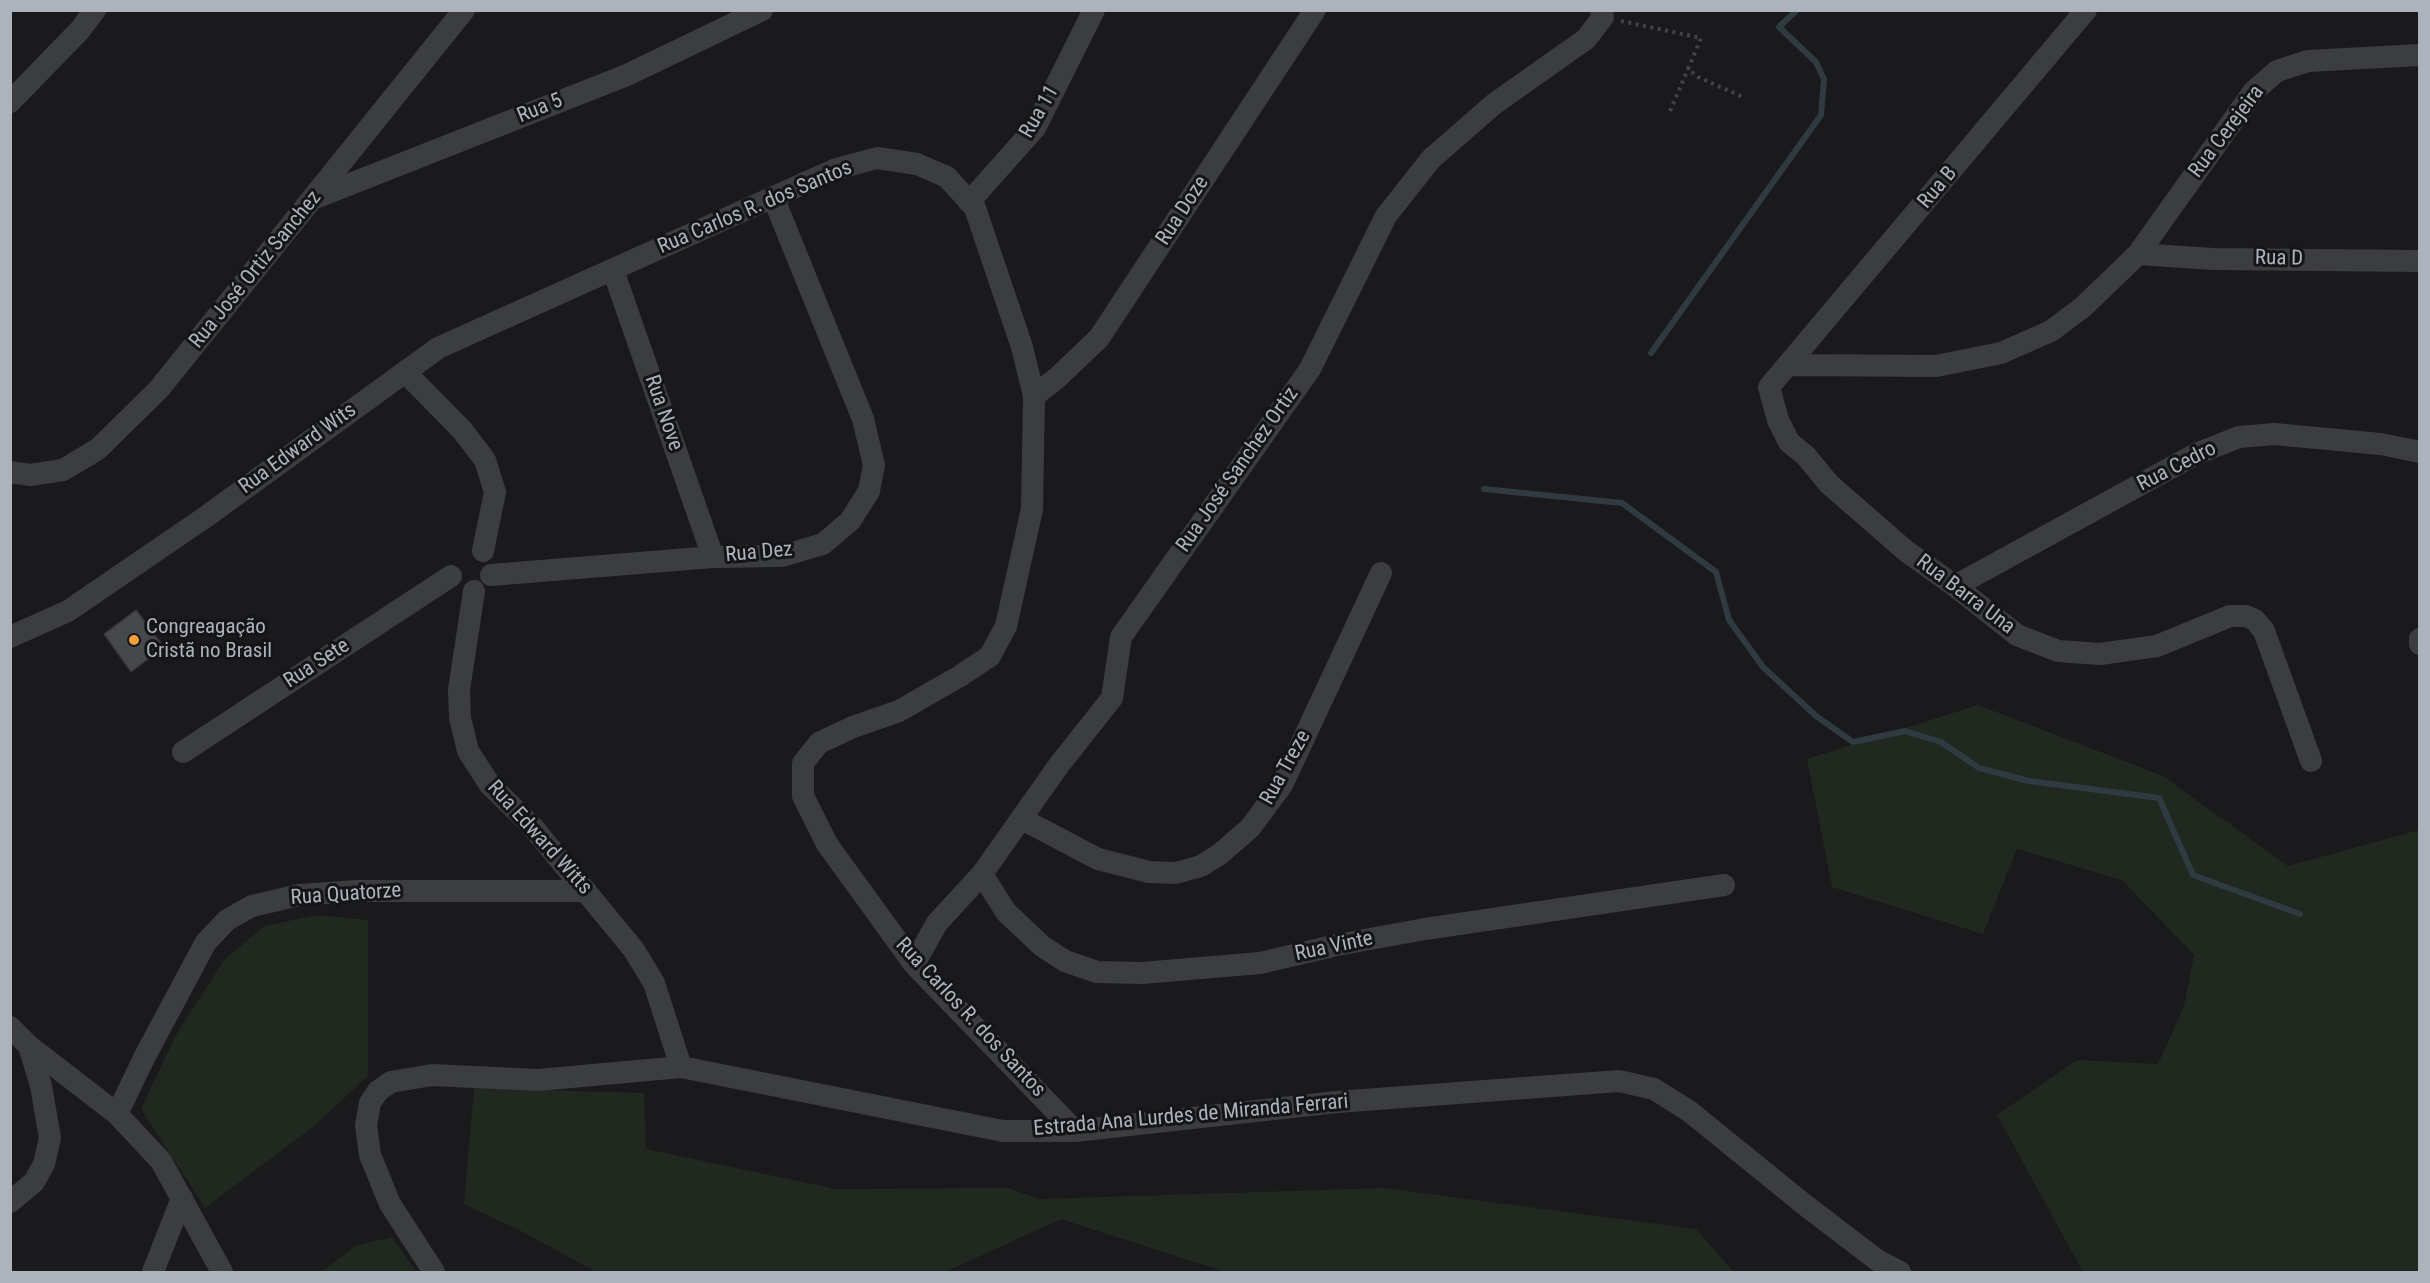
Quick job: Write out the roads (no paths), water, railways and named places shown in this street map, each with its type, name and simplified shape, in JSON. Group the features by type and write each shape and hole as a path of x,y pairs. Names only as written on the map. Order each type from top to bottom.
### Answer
{"street":[{"path":"10,102 80,30 95,10"},
{"name":"Rua José Ortiz Sanchez","path":"10,472 30,475 63,470 98,449 159,389 464,10"},
{"name":"Rua 5","path":"314,198 627,75 762,10"},
{"name":"Rua 11","path":"969,202 1035,128 1094,10"},
{"name":"Rua Doze","path":"1034,396 1057,378 1099,338 1315,10"},
{"name":"Rua B","path":"1788,365 2086,10"},
{"name":"Rua José Sanchez Ortiz","path":"915,964 937,923 982,874 1059,765 1112,698 1121,636 1310,369 1386,216 1431,159 1494,104 1586,39 1602,14"},
{"name":"Rua Cerejeira","path":"1788,365 1936,366 2001,353 2051,331 2083,307 2138,254 2254,92 2277,71 2308,62 2420,55"},
{"name":"Rua Carlos R. dos Santos","path":"405,372 438,348 836,169 877,158 917,164 947,177 975,208 1022,347 1034,396 1032,509 1006,626 990,656 898,711 853,727 819,743 803,763 803,796 827,844 915,964 1075,1131"},
{"name":"Rua Dez","path":"491,575 713,557 782,556 823,544 850,521 869,491 874,465 862,419 773,197"},
{"name":"Rua D","path":"2138,254 2213,259 2420,261"},
{"name":"Rua Nove","path":"613,270 713,557"},
{"name":"Rua Barra Una","path":"1788,365 1769,387 1778,420 1789,442 1806,456 1829,484 1906,551 2017,635 2058,651 2100,654 2157,646 2230,616 2246,616 2255,620 2265,631 2311,761"},
{"path":"405,372 462,430 485,460 495,492 483,551"},
{"name":"Rua Edward Wits","path":"10,637 68,611 207,516 405,372"},
{"name":"Rua Cedro","path":"1955,586 2196,454 2239,436 2274,434 2381,444 2420,452"},
{"path":"483,551 491,558 491,575 481,587 474,591 467,591 456,586 451,576 460,561 469,554 483,551"},
{"name":"Rua Treze","path":"1022,819 1098,859 1149,872 1176,873 1201,866 1220,854 1250,828 1282,785 1381,573"},
{"name":"Rua Sete","path":"183,752 451,576"},
{"name":"Rua Edward Witts","path":"474,591 459,690 459,718 468,751 489,785 531,825 634,950 654,983 681,1067"},
{"path":"2420,639 2420,644"},
{"name":"Rua Vinte","path":"982,874 1006,912 1042,946 1065,961 1097,972 1142,974 1260,963 1338,945 1425,929 1724,885"},
{"name":"Rua Quatorze","path":"117,1114 206,942 227,920 252,906 298,895 357,891 586,891"},
{"path":"10,1027 29,1046 117,1114 161,1161 222,1272"},
{"path":"10,1202 34,1182 44,1164 50,1138 41,1086 29,1046"},
{"name":"Estrada Ana Lurdes de Miranda Ferrari","path":"434,1272 390,1204 370,1155 366,1125 370,1103 378,1091 391,1082 432,1075 538,1080 681,1067 1003,1131 1075,1131 1337,1102 1619,1081 1654,1089 1689,1111 1877,1260 1900,1272"},
{"path":"153,1272 182,1198"}],"waterway":[{"path":"1651,353 1821,115 1824,79 1816,62 1779,27 1797,10"},
{"path":"1484,489 1622,503 1716,572 1729,620 1763,667 1816,716 1853,742 1905,731 1941,742 1979,768 2029,781 2159,798 2193,875 2300,914"}],"place":[{"name":"Congreagação Cristã no Brasil","path":"134,640"}]}
